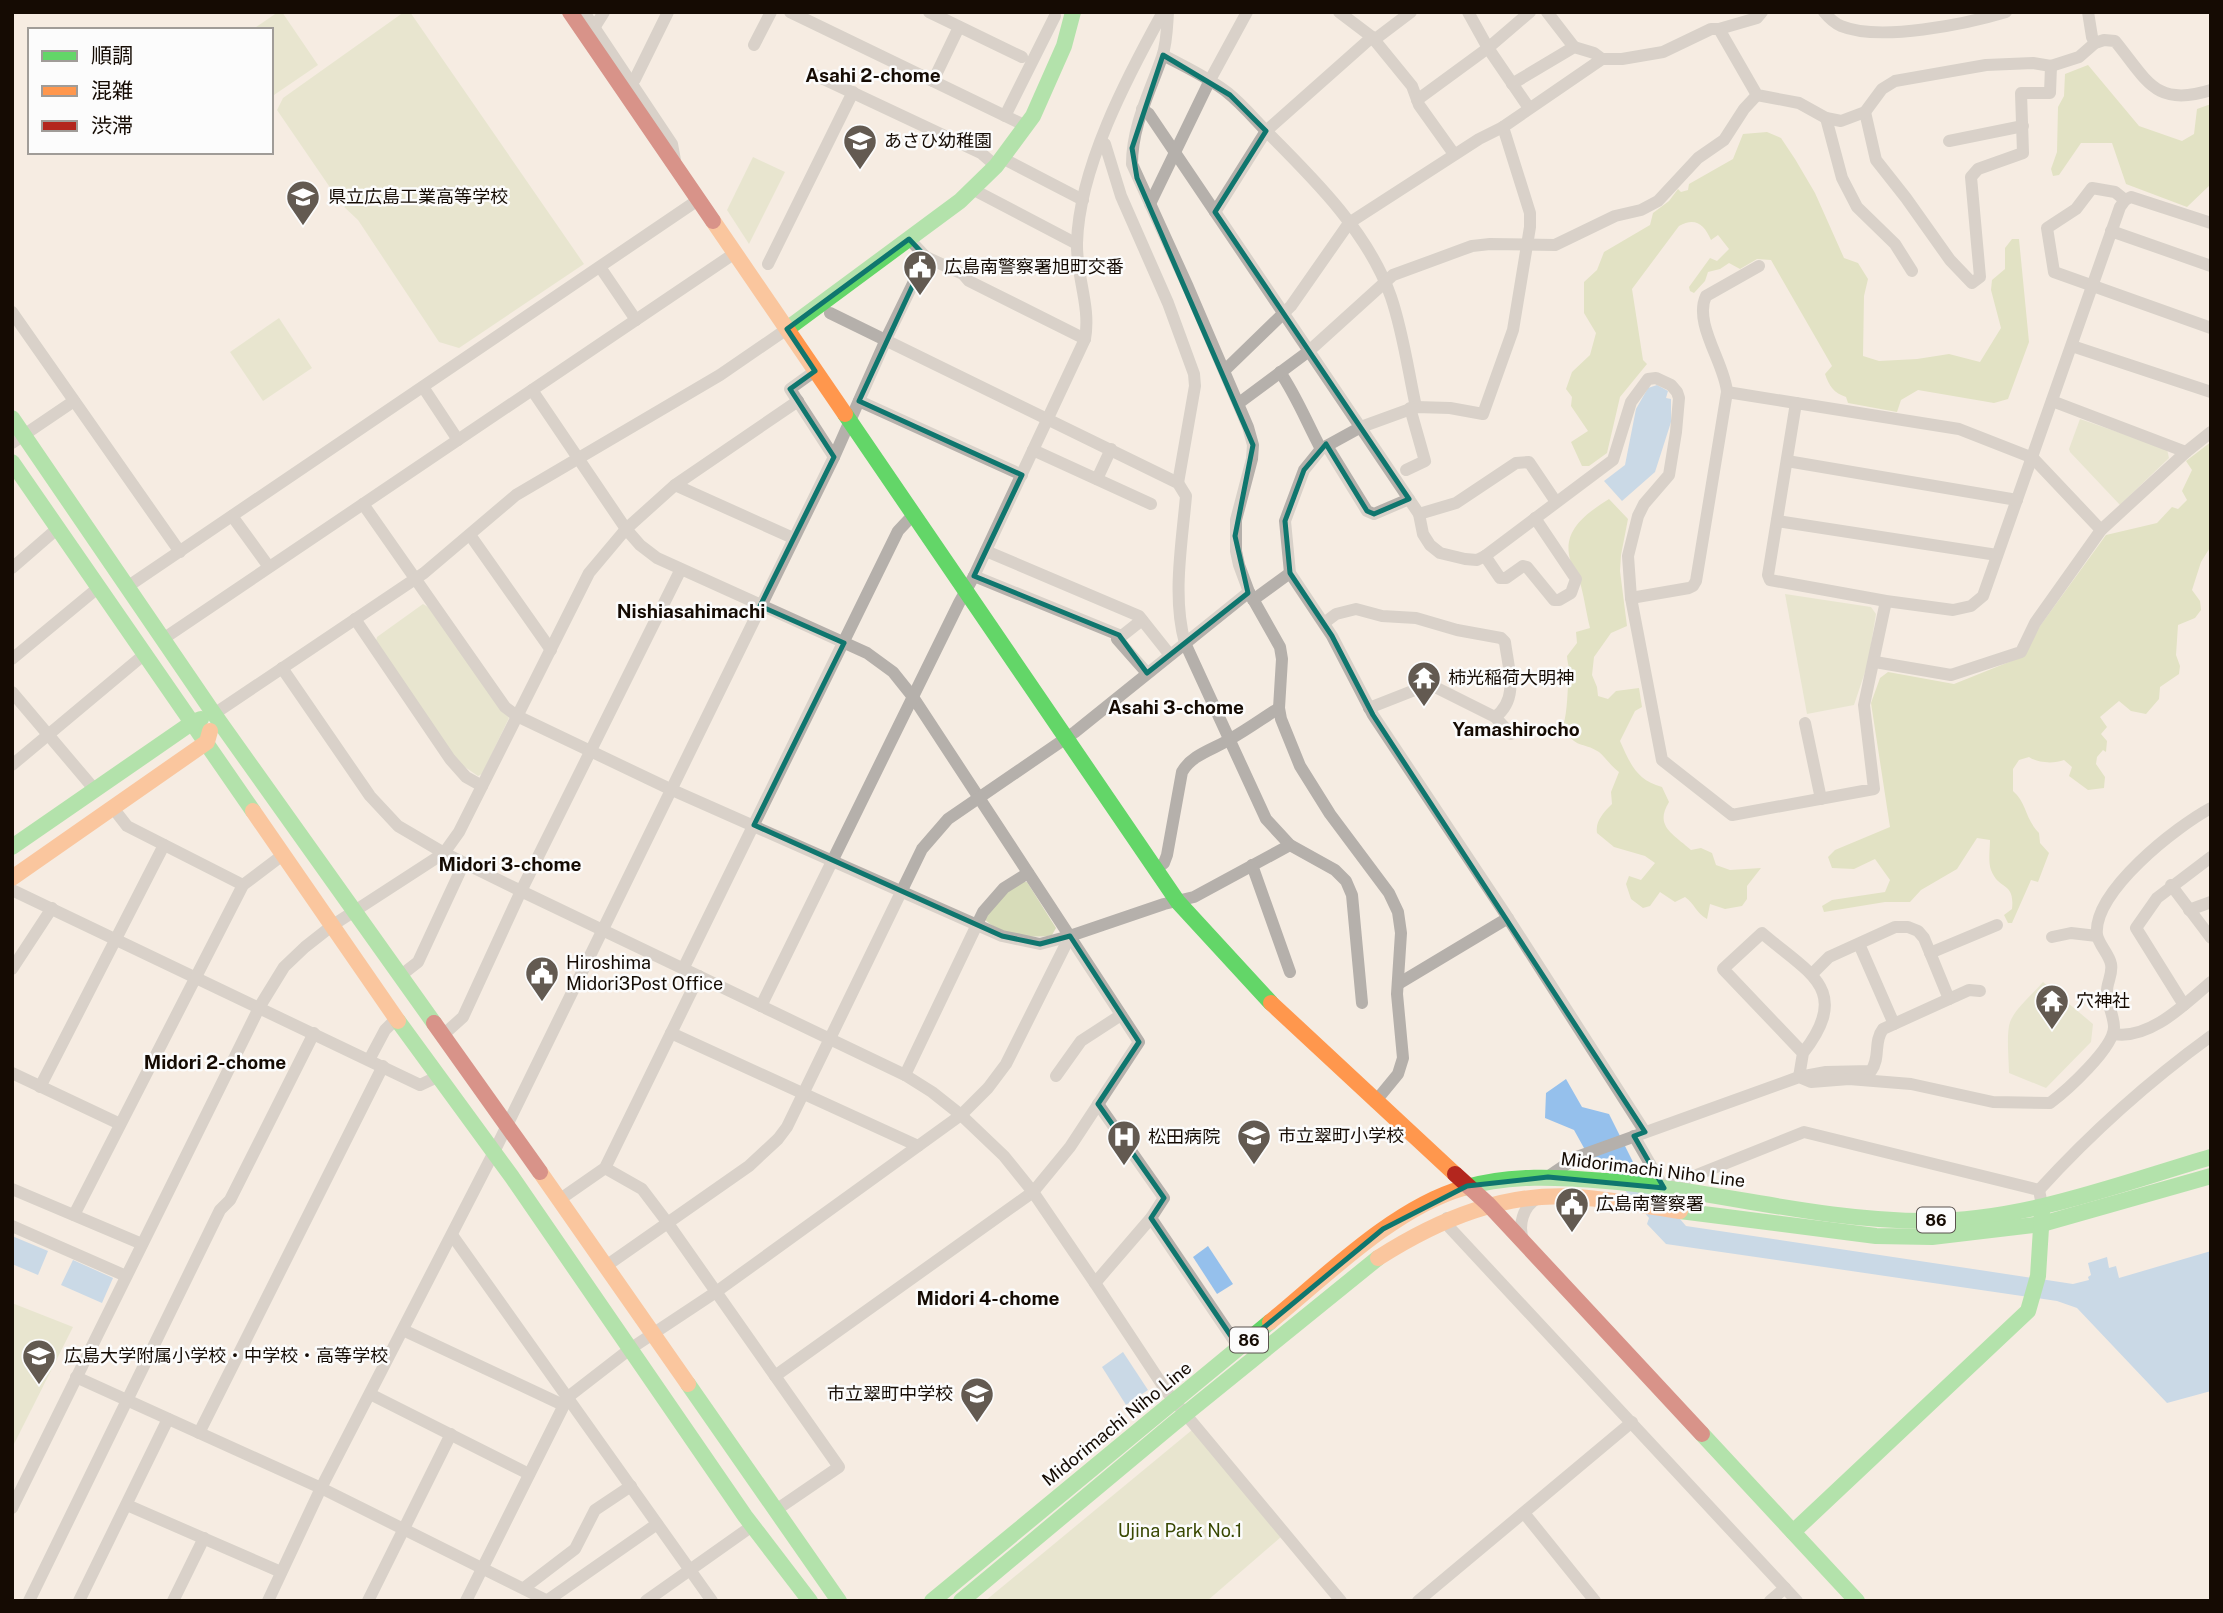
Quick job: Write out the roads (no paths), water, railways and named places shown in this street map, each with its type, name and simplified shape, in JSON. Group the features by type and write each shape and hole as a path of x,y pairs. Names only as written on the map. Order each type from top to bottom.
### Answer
{"street":[{"path":"570,12 1178,902 1283,1016 1488,1204 1857,1601"},
{"path":"584,12 672,144 676,169"},
{"path":"594,28 604,12"},
{"path":"631,82 635,79 668,12"},
{"path":"754,45 771,12"},
{"path":"790,12 1026,126"},
{"path":"929,12 1022,57"},
{"path":"12,847 193,722 214,714 415,579 516,495 720,375 787,329 974,190 1026,126 1051,78 1064,46 1073,12"},
{"path":"1166,12 1163,55 1142,109 1132,148 1132,164 1225,370 1253,444 1235,536 1239,565 1251,596 1280,647 1283,659 1280,719 1300,766 1330,814 1389,893 1398,912 1401,933 1398,984 1403,1058 1398,1074 1375,1102"},
{"path":"761,1006 974,576 1085,339 1088,316 1077,244 1089,174 1101,141 1148,40 1166,12"},
{"path":"1150,204 1210,80 1247,12"},
{"path":"1339,12 1373,38 1412,86 1417,100 1454,155"},
{"path":"1215,212 1266,131 1373,38 1411,12"},
{"path":"1468,12 1488,48 1529,108"},
{"path":"1417,100 1488,48 1530,12"},
{"path":"1547,12 1574,47 1594,53 1602,59"},
{"path":"1225,370 1284,314 1349,223 1454,155 1503,127 1602,59 1622,59 1663,52 1711,29 1757,18 1762,12"},
{"path":"1824,12 1833,22 1844,27 1874,32 1976,21 2006,12"},
{"path":"2088,12 2095,43"},
{"path":"1005,116 1055,16"},
{"path":"933,81 959,27"},
{"path":"1719,29 1757,95 1799,103 1826,118 1841,121 1865,112 1882,89 1895,81 1986,65 2033,63 2051,66 2079,57 2095,43 2104,40 2115,41 2150,85 2163,93 2185,97 2211,90"},
{"path":"1512,84 1574,47"},
{"path":"1163,55 1210,80 1230,95 1297,162 1364,244 1384,281 1402,335 1424,461 1406,470"},
{"path":"1865,112 1876,160 1950,260 1972,283 1980,277 1971,177 1978,169 2023,153 2021,93 2050,93 2051,66"},
{"path":"813,74 1083,200"},
{"path":"768,264 853,92"},
{"path":"1239,404 1309,351 1392,275 1472,246 1555,245 1615,216 1641,210 1658,201 1698,158 1724,140 1744,109 1757,95"},
{"path":"1142,109 1149,114 1361,427 1419,514 1423,534 1430,545 1440,553 1477,560 1485,556 1615,457 1631,402 1648,379 1656,378 1671,385 1677,392 1679,398 1676,432 1669,475 1644,504 1638,516 1628,556 1631,598 1662,760 1732,815 1874,789 1864,705 1886,601"},
{"path":"1826,118 1842,178 1857,206 1895,244 1912,271"},
{"path":"1950,141 2023,126"},
{"path":"1503,127 1530,213 1513,330 1483,414 1450,408 1413,408 1361,427 1324,447 1304,470 1285,521 1290,573 1324,622 1369,708 1508,918 1636,1136 1660,1187 1804,1132 2040,1198"},
{"path":"1101,141 1105,144 1121,196 1168,303 1194,374 1195,386 1178,483"},
{"path":"2125,200 2115,192 2092,188 2076,209 2047,228 2054,272 2211,328"},
{"path":"974,190 1077,244"},
{"path":"1796,403 1768,575 1770,580 1953,610 1971,606 1983,596 2091,286 2125,200 2131,197 2211,223"},
{"path":"127,587 698,200"},
{"path":"2111,231 2211,266"},
{"path":"909,239 926,257 1085,339"},
{"path":"163,639 735,254"},
{"path":"268,1601 321,1488 494,1152 834,457 926,257"},
{"path":"1631,598 1689,588 1696,581 1727,392 1702,305 1706,296 1759,266"},
{"path":"600,267 636,320"},
{"path":"12,312 180,552"},
{"path":"830,313 1178,483 1186,496 1179,594 1185,643 1266,819 1290,845 1335,870 1346,881 1352,895 1362,1003"},
{"path":"2072,346 2211,393"},
{"path":"815,371 790,389 834,457"},
{"path":"1280,372 1296,395 1301,412 1367,511 1374,514 1409,499"},
{"path":"423,387 458,440"},
{"path":"532,390 626,529 640,545 680,570 867,653 892,672 913,696 1139,1042 1070,1147 1032,1192 775,1376"},
{"path":"1727,392 1959,429 2033,458 2101,530"},
{"path":"18,439 74,401"},
{"path":"12,1508 260,1006 284,967 333,925 444,853 459,832 589,573 626,529 675,485 798,401"},
{"path":"859,401 1022,475"},
{"path":"2053,401 2186,452"},
{"path":"12,418 18,439 127,587 839,1601"},
{"path":"1875,662 1951,675 2021,652 2035,623 2101,530 2211,432"},
{"path":"1097,479 1111,449"},
{"path":"1033,450 1151,504"},
{"path":"1787,461 2017,500"},
{"path":"12,462 437,1077 494,1152 752,1526 810,1601"},
{"path":"1419,514 1456,503 1516,463 1529,462 1556,502"},
{"path":"675,485 793,538"},
{"path":"363,504 505,707 517,716 670,789 1019,941 1040,944 1194,897 1290,845"},
{"path":"683,969 898,531 913,515"},
{"path":"232,516 269,567"},
{"path":"1485,556 1500,578 1506,579 1523,566 1527,567 1554,600 1571,593 1576,579 1535,518"},
{"path":"1777,521 1997,555"},
{"path":"12,568 58,528"},
{"path":"470,535 551,650"},
{"path":"986,551 1139,616 1170,655"},
{"path":"443,1035 463,1017 521,891 680,570"},
{"path":"606,1266 766,1152 787,1127 922,849 948,819 1066,738 1185,643 1251,596 1290,573"},
{"path":"974,576 1119,635"},
{"path":"12,659 99,587"},
{"path":"1324,622 1336,614 1356,609 1382,616 1416,618 1457,630 1501,638 1505,642 1512,693 1501,713 1495,717"},
{"path":"355,619 450,759 466,777 482,786"},
{"path":"1142,620 1117,639 1147,673"},
{"path":"12,765 146,653"},
{"path":"282,668 370,796 398,826 444,853 521,891 905,1075 961,1115 1004,1156 1032,1192 1180,1409 1341,1601"},
{"path":"1369,708 1424,686 1433,687 1495,717 1511,734"},
{"path":"12,692 95,790"},
{"path":"1155,870 1164,863 1167,855 1182,772 1193,759 1279,708"},
{"path":"12,878 207,742 214,714"},
{"path":"1805,723 1821,799"},
{"path":"113,808 127,826 243,885"},
{"path":"1799,1077 1811,1082 1849,1079 1911,1084 1993,1102 2040,1105 2050,1103 2107,1047 2114,1034 2106,992 2110,962 2097,936 2100,917 2111,893 2140,862 2194,817 2211,808"},
{"path":"40,1087 164,845"},
{"path":"74,1215 243,885 284,854"},
{"path":"2184,1005 2136,928 2157,898 2211,857"},
{"path":"400,976 418,962 464,863"},
{"path":"1252,865 1290,972"},
{"path":"905,1075 990,901 1004,888 1028,873"},
{"path":"2171,885 2211,938"},
{"path":"12,890 420,1084 437,1077"},
{"path":"2189,910 2211,902"},
{"path":"12,968 52,908"},
{"path":"1398,984 1508,918"},
{"path":"1930,953 1997,925"},
{"path":"1812,974 1829,957 1895,928 1908,927 1918,931 1924,939 1949,999"},
{"path":"1799,1077 1803,1053 1824,1021 1826,1007 1821,985 1812,974 1762,933 1723,969 1803,1053"},
{"path":"2052,937 2071,933 2097,936"},
{"path":"466,1601 565,1401 631,1349 716,1292 961,1115 988,1088 1006,1064 1070,936"},
{"path":"1859,944 1894,1024"},
{"path":"559,1200 605,1168 699,976"},
{"path":"2114,1034 2126,1036 2161,1022 2211,982"},
{"path":"1548,1177 1583,1155 1799,1077 1826,1072 1871,1071 1878,1062 1877,1036 1883,1029 1969,990 1980,991"},
{"path":"1056,1076 1081,1041 1122,1015"},
{"path":"369,1060 385,1030 397,1018"},
{"path":"29,1601 220,1210 230,1200 314,1033"},
{"path":"671,1033 918,1146"},
{"path":"1793,1532 2028,1311 2037,1273 2042,1224 2040,1198 2074,1151 2177,1061 2211,1036"},
{"path":"200,1433 383,1066"},
{"path":"12,1073 120,1124"},
{"path":"1095,1283 1151,1218 1164,1198 1098,1104"},
{"name":"Midorimachi Niho Line","path":"961,1601 1180,1409 1239,1348 1384,1228 1467,1186 1548,1177 1608,1181 1877,1219 1930,1221 1972,1218 2040,1198 2211,1157"},
{"path":"605,1168 642,1189 839,1468 776,1510"},
{"name":"Midorimachi Niho Line","path":"932,1601 1378,1258 1409,1236 1447,1218 1488,1204 1545,1196 1629,1203 1876,1236 1932,1237 2042,1224 2211,1176"},
{"path":"12,1189 142,1244"},
{"path":"1526,1246 1520,1231 1524,1211 1529,1203 1545,1196"},
{"path":"1151,1218 1239,1348"},
{"path":"1447,1218 1450,1228 1797,1601"},
{"path":"12,1226 126,1276"},
{"path":"452,1235 565,1401 631,1486 712,1601"},
{"path":"403,1330 565,1401"},
{"path":"76,1377 321,1488 548,1601 657,1524"},
{"path":"370,1394 529,1474"},
{"path":"81,1600 168,1419"},
{"path":"1418,1601 1632,1422"},
{"path":"368,1601 451,1434"},
{"path":"524,1588 575,1549 595,1510 631,1486"},
{"path":"127,1505 281,1572"},
{"path":"1524,1513 1595,1601"},
{"path":"646,1601 752,1526"},
{"path":"173,1601 204,1538"},
{"path":"1770,1601 1786,1588"}],"water":[{"path":"1657,385 1668,391 1666,398 1671,399 1671,422 1655,472 1622,501 1604,481 1625,465 1636,409 1648,388"},
{"path":"1566,1079 1582,1107 1609,1114 1636,1168 1686,1226 2073,1284 2089,1280 2091,1275 2088,1263 2107,1257 2109,1268 2116,1266 2119,1278 2211,1251 2211,1391 2167,1403 2077,1308 2057,1301 1666,1244 1647,1224 1649,1218 1597,1158 1589,1157 1574,1130 1545,1118 1546,1093"},
{"path":"12,1236 48,1251 38,1275 12,1264"},
{"path":"1208,1246 1233,1284 1217,1294 1193,1257"},
{"path":"73,1260 113,1278 102,1303 61,1285"},
{"path":"1123,1352 1148,1390 1126,1405 1102,1367"}],"place":[{"name":"あさひ幼稚園","path":"860,171"},
{"name":"県立広島工業高等学校","path":"303,227"},
{"name":"広島南警察署旭町交番","path":"920,297"},
{"name":"柿光稲荷大明神","path":"1424,708"},
{"name":"Hiroshima Midori3Post Office","path":"542,1003"},
{"name":"穴神社","path":"2052,1031"},
{"name":"市立翠町小学校","path":"1254,1166"},
{"name":"松田病院","path":"1124,1167"},
{"name":"広島南警察署","path":"1572,1234"},
{"name":"広島大学附属小学校・中学校・高等学校","path":"39,1386"},
{"name":"市立翠町中学校","path":"977,1424"}],"district":[{"name":"Asahi 2-chome","path":"873,75"},
{"name":"Nishiasahimachi","path":"691,611"},
{"name":"Asahi 3-chome","path":"1176,707"},
{"name":"Yamashirocho","path":"1516,729"},
{"name":"Midori 3-chome","path":"510,864"},
{"name":"Midori 2-chome","path":"215,1062"},
{"name":"Midori 4-chome","path":"988,1298"}],"park label":[{"name":"Ujina Park No.1","path":"1180,1531"}]}
